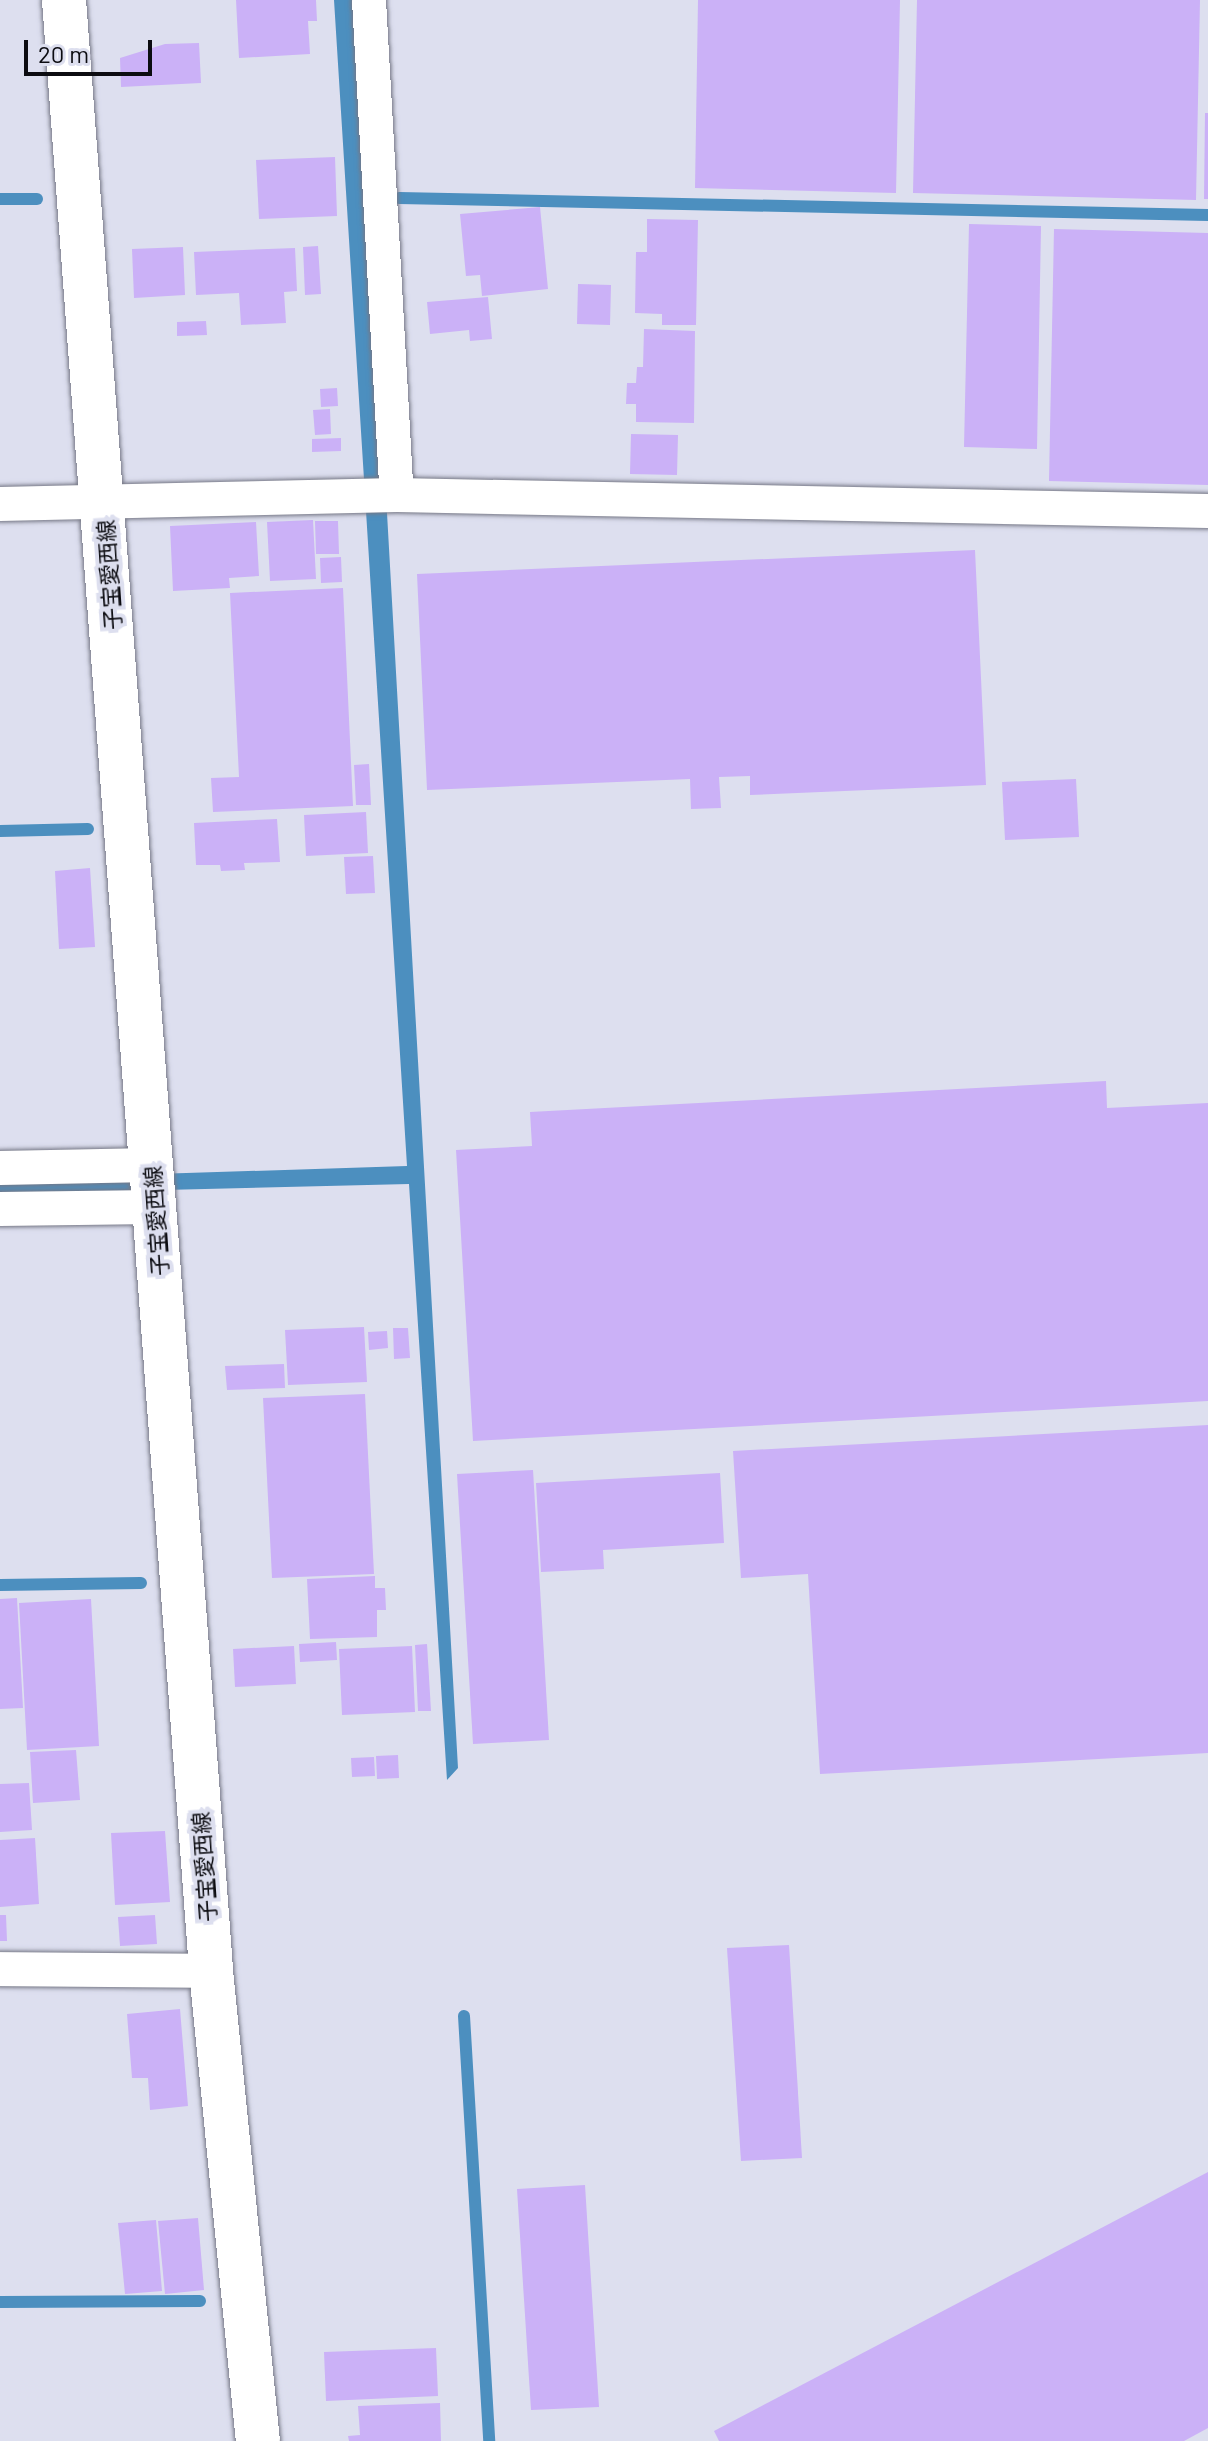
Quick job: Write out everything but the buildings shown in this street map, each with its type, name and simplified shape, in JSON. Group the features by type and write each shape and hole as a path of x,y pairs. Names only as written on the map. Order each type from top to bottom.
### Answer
{"main road":[{"name":"子宝愛西線","path":"64,0 104,503 211,1971 258,2441"}],"street":[{"path":"369,0 397,495"},
{"path":"0,504 397,495 1208,511"},
{"path":"0,1168 154,1186"},
{"path":"0,1209 154,1186"},
{"path":"0,1969 211,1971"}],"water":[{"path":"334,0 354,0 387,513 458,1768 447,1780 409,1184 0,1194 0,1179 407,1166"}],"waterway":[{"path":"399,198 1208,215"},
{"path":"0,199 37,199"},
{"path":"0,831 88,829"},
{"path":"0,1585 141,1583"},
{"path":"464,2016 489,2441"},
{"path":"0,2302 200,2301"}]}
